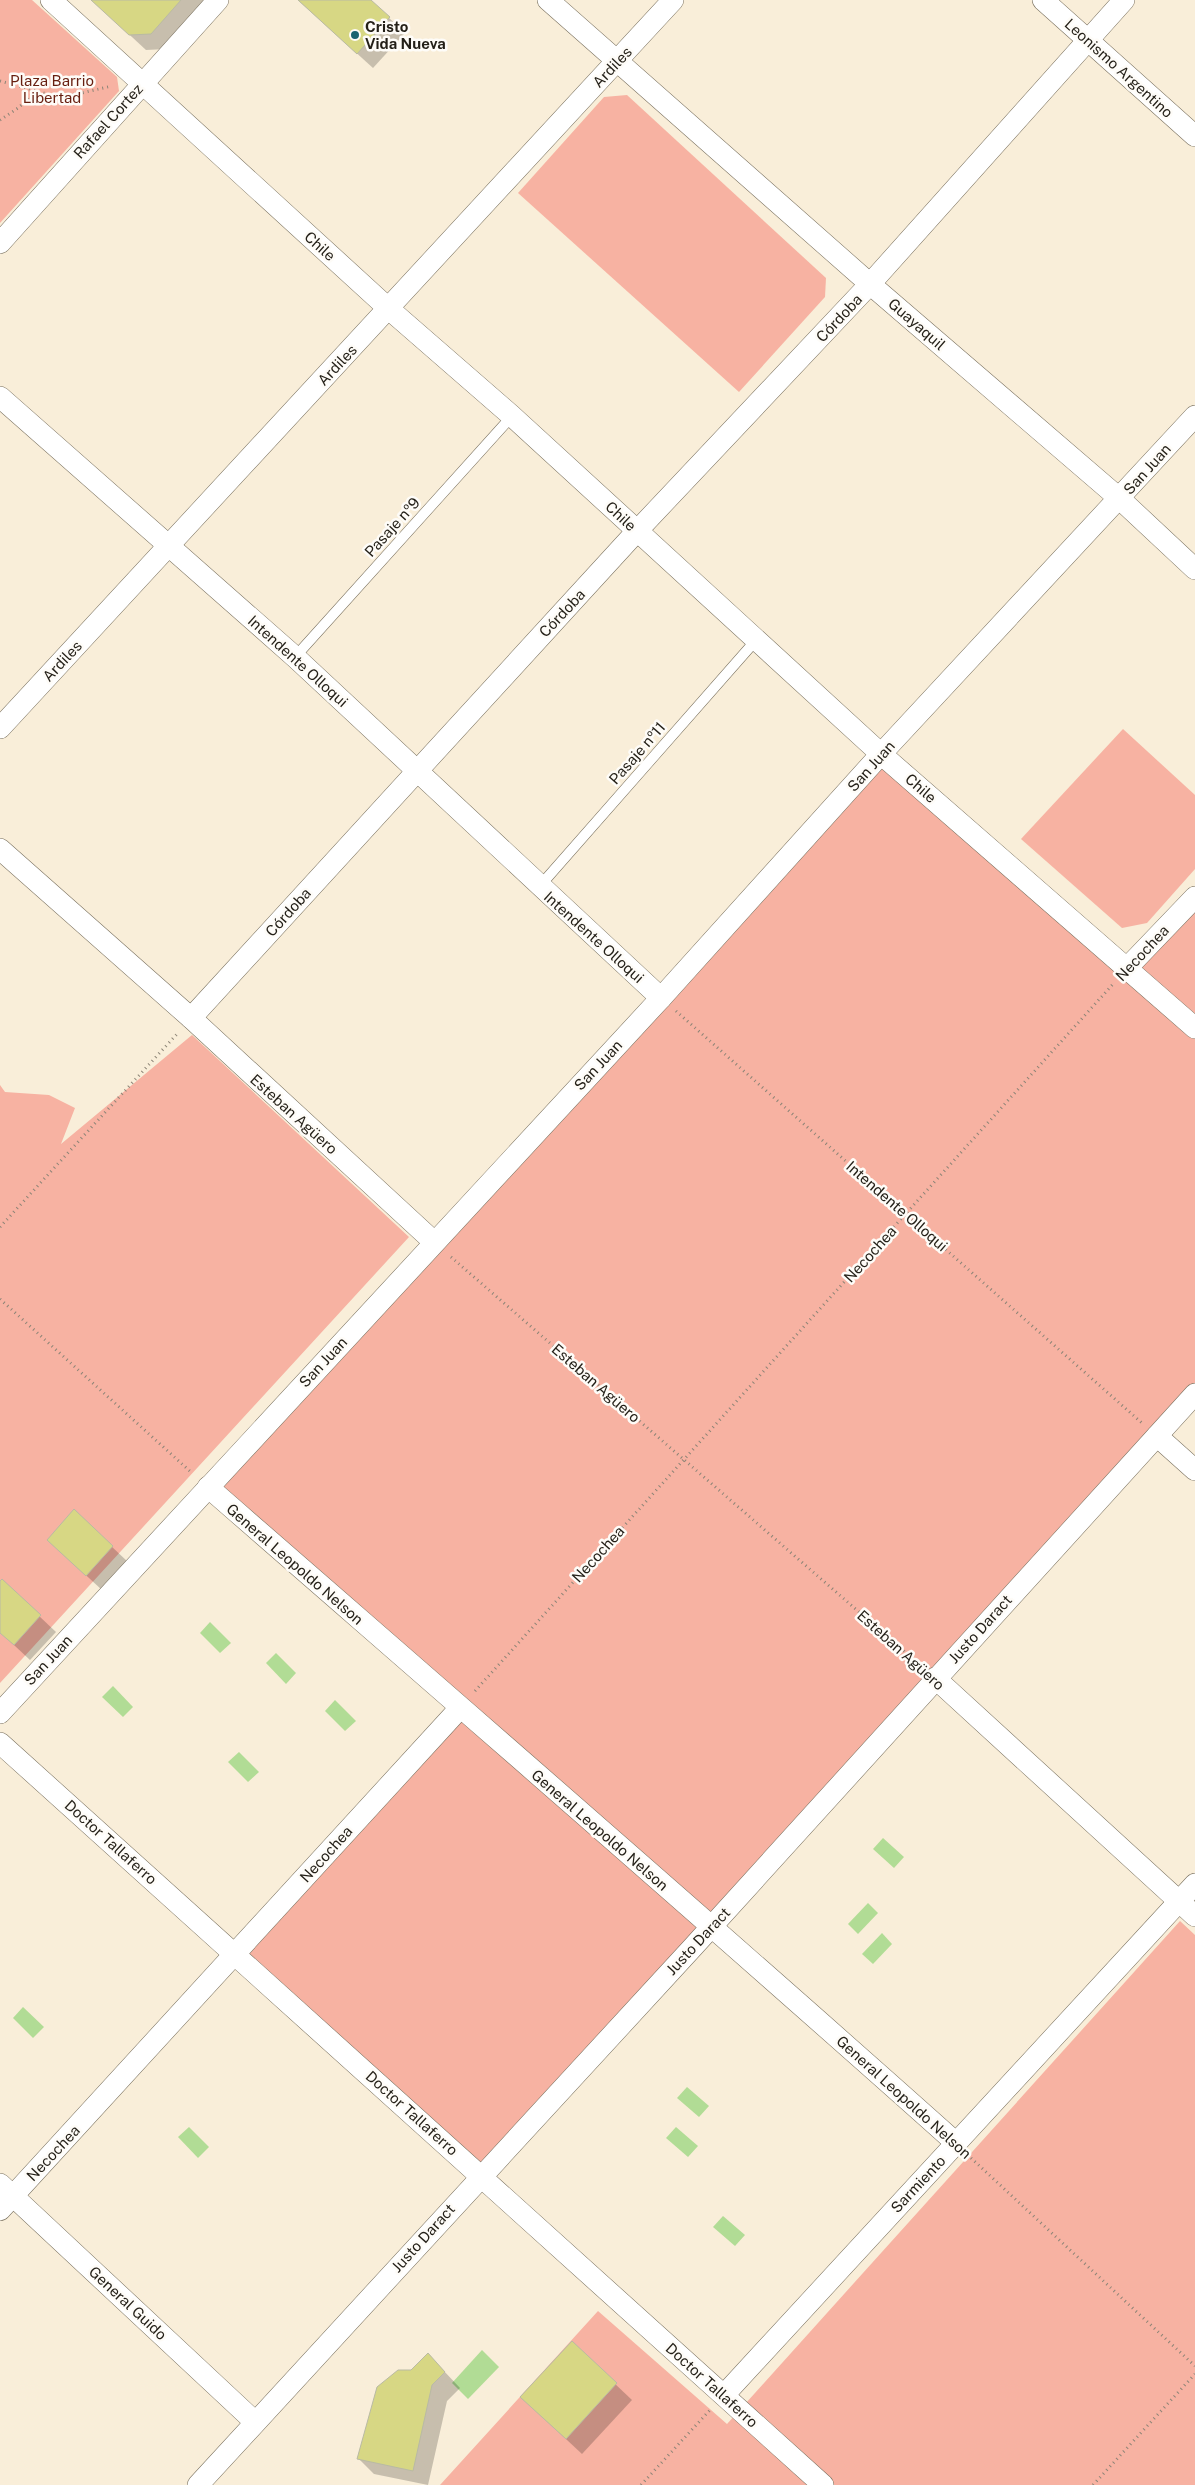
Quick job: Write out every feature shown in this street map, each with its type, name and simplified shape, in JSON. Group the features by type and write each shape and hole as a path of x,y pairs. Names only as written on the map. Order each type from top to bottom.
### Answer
{"street":[{"name":"Chile","path":"51,0 389,309 512,416 881,754 1195,1028"},
{"name":"Rafael Cortez","path":"0,243 218,0"},
{"name":"Guayaquil","path":"548,0 870,284 1120,499 1195,569"},
{"name":"Ardiles","path":"0,728 389,309 672,0"},
{"name":"Leonismo Argentino","path":"1043,0 1195,136"},
{"name":"Córdoba","path":"191,1018 637,531 870,284 1124,0"},
{"name":"Intendente Olloqui","path":"0,397 295,657 539,887 661,998"},
{"name":"San Juan","path":"0,1713 661,998 881,754 1120,499 1195,416"},
{"name":"Esteban Agüero","path":"0,849 191,1018 434,1242"},
{"name":"Necochea","path":"1127,968 1195,897"},
{"name":"Justo Daract","path":"198,2485 711,1926 1195,1394"},
{"path":"1157,1436 1195,1470"},
{"name":"General Leopoldo Nelson","path":"208,1487 460,1708 734,1944 956,2144"},
{"name":"Esteban Agüero","path":"935,1678 1195,1916"},
{"name":"Necochea","path":"4,2197 236,1953 460,1708"},
{"name":"Doctor Tallaferro","path":"0,1742 236,1953 823,2485"},
{"name":"Sarmiento","path":"724,2395 1195,1884"},
{"name":"General Guido","path":"4,2197 255,2422"}],"lane":[{"name":"Pasaje nº9","path":"295,657 512,416"},
{"name":"Pasaje nº11","path":"539,887 757,639"}],"path":[{"path":"0,81 54,96 77,94 118,85"},
{"path":"0,120 18,108 36,92"},
{"name":"Necochea","path":"460,1708 1127,968"},
{"name":"Intendente Olloqui","path":"661,998 1157,1436"},
{"path":"0,1227 191,1018"},
{"name":"Esteban Agüero","path":"434,1242 935,1678"},
{"path":"0,1299 208,1487"},
{"name":"General Leopoldo Nelson","path":"956,2144 1195,2366"},
{"path":"1093,2485 1195,2374"},
{"path":"641,2485 724,2395"}],"green space":[{"name":"Plaza Barrio Libertad","path":"0,0 32,0 117,77 119,91 0,223"},
{"path":"627,95 826,278 825,297 739,392 518,193 604,97"},
{"path":"1123,729 1195,795 1195,869 1147,923 1122,928 1021,839"},
{"path":"881,754 1127,969 1195,897 1195,1394 481,2175 236,1953 460,1708 208,1487"},
{"path":"192,1035 409,1237 0,1683 0,1085 5,1092 49,1095 75,1108 61,1144"},
{"path":"1180,1921 1195,1935 1195,2485 440,2485 598,2311 727,2424"}],"shaded area":[{"path":"210,1622 231,1643 220,1653 200,1633"},
{"path":"276,1653 296,1673 286,1684 266,1663"},
{"path":"113,1686 133,1707 123,1717 102,1697"},
{"path":"335,1700 356,1721 345,1731 325,1711"},
{"path":"239,1752 259,1772 248,1782 228,1762"},
{"path":"883,1838 904,1857 894,1868 873,1849"},
{"path":"868,1903 878,1913 858,1934 848,1924"},
{"path":"882,1933 892,1944 873,1964 862,1954"},
{"path":"23,2007 44,2027 33,2038 13,2018"},
{"path":"687,2087 709,2106 699,2117 677,2098"},
{"path":"189,2127 209,2147 198,2158 178,2137"},
{"path":"676,2127 698,2146 688,2157 666,2138"},
{"path":"723,2216 745,2235 735,2246 713,2227"},
{"path":"482,2350 499,2367 468,2399 452,2383"}],"building":[{"path":"91,0 181,0 151,34 129,35"},
{"name":"Cristo Vida Nueva","path":"298,0 371,0 390,17 357,54"},
{"path":"74,1509 113,1546 86,1576 47,1540"},
{"path":"2,1579 41,1615 14,1645 0,1633 0,1581"},
{"path":"572,2341 617,2383 566,2439 520,2397"},
{"path":"428,2353 445,2372 432,2385 413,2471 357,2459 377,2387 398,2370 411,2370"}],"place":[{"name":"Cristo Vida Nueva","path":"355,35"}]}
